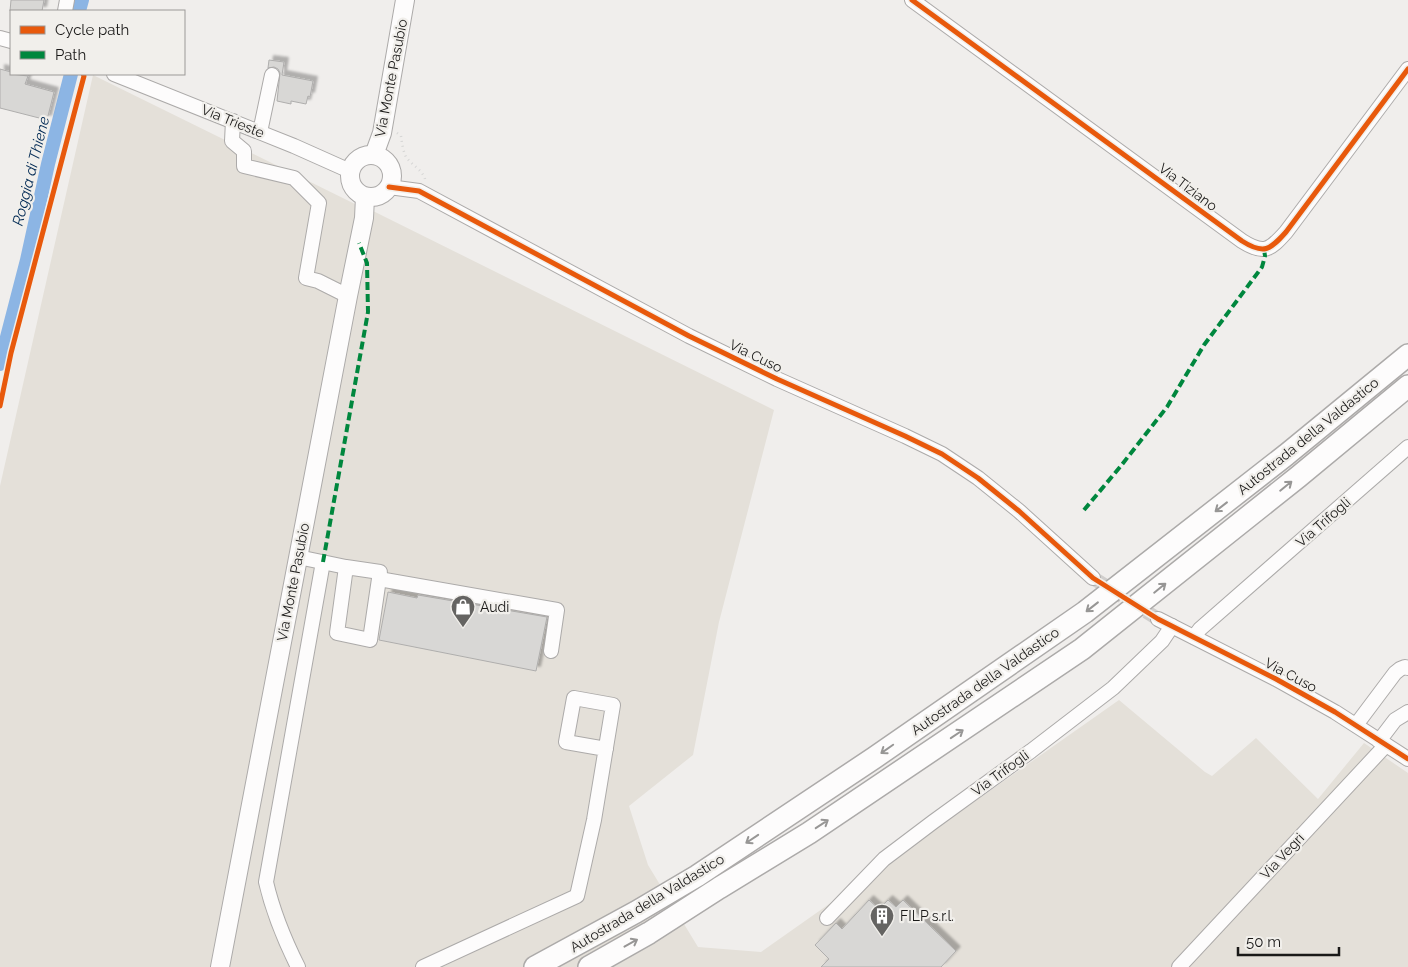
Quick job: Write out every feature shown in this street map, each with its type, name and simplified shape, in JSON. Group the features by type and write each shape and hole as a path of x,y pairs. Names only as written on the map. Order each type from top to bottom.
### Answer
{"highway":[{"name":"Autostrada della Valdastico","path":"535,967 697,876 866,763 1085,612 1286,455 1408,355"},
{"name":"Autostrada della Valdastico","path":"588,967 649,933 816,828 1082,649 1408,386"}],"main road":[{"name":"Via Monte Pasubio","path":"374,155 382,133 405,0"},
{"name":"Via Monte Pasubio","path":"350,171 352,165 362,157 374,155 381,157 390,167 392,174 390,187"},
{"path":"350,171 349,178 354,190 365,197 379,196 390,187"},
{"name":"Via Monte Pasubio","path":"220,967 364,218 365,197"}],"street":[{"name":"Via Tiziano","path":"912,0 1242,241 1257,249 1264,249 1275,245 1286,232 1408,69"},
{"name":"Via Trieste","path":"116,75 260,132 350,171"},
{"path":"260,132 272,75"},
{"path":"234,122 232,140 244,151 244,166 294,178 319,203 306,278 318,281 348,296"},
{"name":"Via Cuso","path":"390,187 419,191 689,336 777,379 942,454 978,478 1093,578"},
{"name":"Via Trifogli","path":"1194,637 1200,629 1408,448"},
{"path":"298,556 346,567 380,572 370,640 337,633 346,567"},
{"name":"Via Monte Pasubio","path":"298,967 281,932 266,882 324,562"},
{"path":"379,579 557,610 551,651"},
{"name":"Via Cuso","path":"1158,619 1276,679 1335,712 1408,759"},
{"name":"Via Trifogli","path":"826,918 884,859 1031,751 1112,688 1162,641 1172,626"},
{"path":"1356,725 1395,673 1405,667 1408,668"},
{"name":"Via Vegri","path":"1179,967 1382,743 1395,720 1408,712"},
{"path":"423,967 577,896 594,820 606,749"}],"path":[{"path":"382,133 398,133 401,136 404,153 426,178 419,191"}],"shaded area":[{"path":"93,75 355,204 367,208 774,410 719,622 693,755 629,806 648,865 698,947 761,952 1119,700 1212,776 1256,738 1318,799 1364,743 1408,773 1408,967 0,967 0,486"}],"building":[{"path":"11,0 44,0 42,10 10,10"},
{"path":"269,60 284,62 282,75 313,81 310,97 308,96 306,104 291,101 291,104 277,101 280,73 274,67 268,68"},
{"path":"0,69 10,72 10,75 28,76 25,84 54,92 47,120 0,108"},
{"name":"Audi","path":"388,592 417,598 418,595 547,617 536,671 379,640"},
{"name":"FILP s.r.l.","path":"869,900 879,909 888,900 896,907 903,900 956,951 941,967 821,967 829,959 815,945 836,923 842,929"}],"waterway":[{"name":"Roggia di Thiene","path":"79,10 82,0"},
{"name":"Roggia di Thiene","path":"0,364 71,75"}],"tunnel":[{"path":"1093,578 1158,619"}],"marked path":[{"path":"323,562 368,312 367,263 359,243"},
{"path":"1084,510 1167,407 1204,345 1262,267 1265,256 1264,249"}],"cycle path":[{"path":"912,0 1242,241 1261,249 1271,246 1286,232 1408,69"},
{"path":"0,406 11,353 84,75"},
{"path":"389,187 419,191 689,336 777,379 942,454 978,478 1019,511 1093,578 1158,619 1276,679 1335,712 1408,759"}],"place":[{"name":"Audi","path":"463,628"},
{"name":"FILP s.r.l.","path":"882,937"}]}
